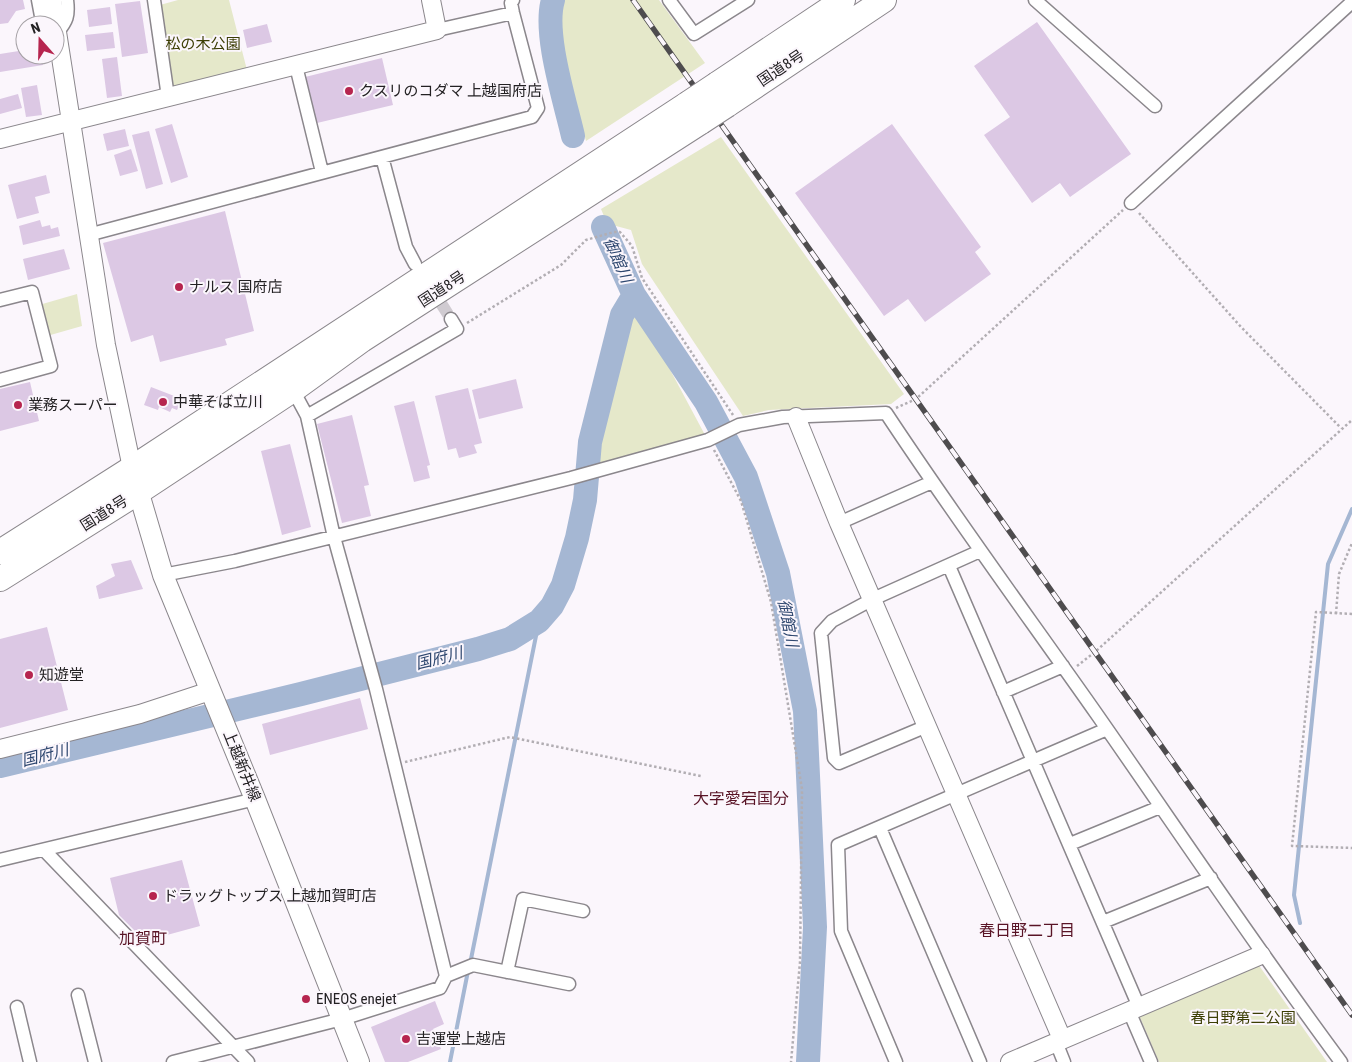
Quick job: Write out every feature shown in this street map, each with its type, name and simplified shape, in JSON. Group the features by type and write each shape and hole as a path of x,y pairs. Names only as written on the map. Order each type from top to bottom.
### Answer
{"highway":[{"name":"国道8号","path":"722,95 844,0"},
{"name":"国道8号","path":"0,552 722,95 884,0"},
{"name":"国道8号","path":"0,579 138,492 293,390 362,340 694,113"}],"main road":[{"name":"上越新井線","path":"132,468 164,575 210,691 234,745 359,1062"}],"street":[{"path":"38,0 41,15"},
{"path":"52,0 52,15"},
{"path":"65,18 69,14 66,0"},
{"path":"154,0 168,97"},
{"path":"431,0 437,30"},
{"path":"669,0 694,34 744,1"},
{"path":"1035,0 1155,106"},
{"path":"1131,203 1352,2"},
{"path":"0,139 437,30 513,6 538,104 535,115 528,119 88,235"},
{"path":"59,65 106,345 132,468"},
{"path":"296,66 322,172"},
{"path":"382,157 406,247 415,264"},
{"path":"0,300 32,292 51,366 0,380"},
{"path":"307,416 454,324"},
{"path":"173,1062 342,1019 440,988 446,976 376,689 334,537 307,416 293,390"},
{"path":"164,575 234,561 599,471 708,440 739,424 767,418 886,413 980,551 1211,878 1261,954 1340,1062"},
{"path":"796,417 839,523 873,599 1059,1040 1064,1062"},
{"path":"839,523 932,482"},
{"path":"927,726 839,763 834,758 821,633 832,621 873,599 980,551"},
{"path":"949,566 1102,922 1151,1062"},
{"path":"1003,692 1065,669"},
{"path":"0,749 140,714 210,691"},
{"path":"896,1062 841,932 838,845 1107,729"},
{"path":"0,860 255,799"},
{"path":"1070,844 1160,807"},
{"path":"880,828 980,1062"},
{"path":"44,850 248,1062"},
{"path":"1102,922 1211,878"},
{"path":"507,972 523,899 583,911"},
{"path":"1010,1062 1261,954"},
{"path":"446,976 473,965 569,984"},
{"path":"78,995 95,1062"},
{"path":"17,1007 30,1062"}],"path":[{"path":"886,413 916,399 1131,203 1241,327 1341,428"},
{"path":"454,324 561,265 586,240 620,232 626,238 642,278 739,424"},
{"path":"1065,669 1095,652 1352,420"},
{"path":"708,440 740,500 771,602 802,788 800,962 791,1062"},
{"path":"1336,614 1338,574 1352,543"},
{"path":"1352,614 1316,612 1292,846 1352,848"},
{"path":"394,764 510,737 701,776"}],"green space":[{"name":"松の木公園","path":"178,0 229,0 247,70 173,89 160,5"},
{"path":"562,0 659,0 705,63 586,141 566,68 557,17"},
{"path":"721,137 904,394 891,404 769,410 743,416 642,264 631,230 616,226 609,228 601,209"},
{"path":"77,294 82,326 47,336 39,305"},
{"path":"632,314 640,315 644,321 705,435 594,465 623,327 627,318"},
{"name":"春日野第二公園","path":"1258,964 1327,1062 1159,1062 1139,1015"}],"building":[{"path":"0,0 23,0 25,9 16,11 8,23 0,24"},
{"path":"140,1 148,53 122,57 115,4"},
{"path":"110,7 112,24 89,27 87,10"},
{"path":"1037,22 1131,154 1070,197 1060,183 1032,203 984,135 1010,117 974,66"},
{"path":"267,24 272,42 247,48 243,30"},
{"path":"113,32 115,48 87,51 85,35"},
{"path":"15,52 15,65 43,65 0,72 0,54"},
{"path":"117,57 122,96 107,98 102,59"},
{"name":"クスリのコダマ 上越国府店","path":"382,58 393,105 317,123 305,77"},
{"path":"37,85 42,115 26,117 21,88"},
{"path":"18,94 22,108 0,114 0,99"},
{"path":"172,124 188,177 171,183 155,129"},
{"path":"892,124 981,247 975,252 991,274 925,322 908,299 884,316 795,193"},
{"path":"125,129 129,146 107,151 103,134"},
{"path":"149,131 163,184 146,189 132,135"},
{"path":"131,149 138,171 120,176 114,155"},
{"path":"46,175 50,193 35,197 39,213 17,219 8,185"},
{"name":"ナルス 国府店","path":"225,211 254,331 225,339 227,345 160,362 153,335 131,342 103,243"},
{"path":"40,220 42,227 50,225 51,229 58,227 60,236 23,245 19,226"},
{"path":"64,249 70,269 28,280 23,259"},
{"path":"516,379 523,408 479,419 472,390"},
{"name":"業務スーパー","path":"30,382 39,421 0,431 0,389"},
{"name":"中華そば立川","path":"151,387 182,399 177,410 172,408 170,412 159,407 158,410 144,405"},
{"path":"468,388 482,443 474,445 477,453 459,458 456,448 448,450 435,396"},
{"path":"414,401 430,465 427,466 430,478 414,482 394,406"},
{"path":"352,415 369,485 364,486 371,516 342,523 317,424"},
{"path":"290,444 311,527 282,535 261,451"},
{"path":"131,560 143,589 99,599 96,586 115,576 111,564"},
{"name":"知遊堂","path":"47,627 68,710 0,728 0,639"},
{"path":"360,698 368,729 270,755 262,724"},
{"name":"ドラッグトップス 上越加賀町店","path":"182,860 200,926 145,941 119,915 110,878"},
{"name":"吉運堂上越店","path":"435,1001 444,1024 433,1029 441,1049 408,1062 385,1062 371,1027"}],"waterway":[{"name":"御館川","path":"553,0 551,14 553,48 573,136"},
{"name":"御館川","path":"603,227 634,295 706,402 746,477 778,573 805,711 815,927 808,1062"},
{"name":"国府川","path":"0,766 301,694 478,649 510,639 539,621 552,606 563,585 577,538 585,500 590,442 622,315 634,295"},
{"path":"1300,923 1294,895 1328,564 1352,509"},
{"path":"470,964 539,621"},
{"path":"450,1062 468,971"}],"tunnel":[{"path":"432,289 451,319"}],"railway":[{"path":"633,0 1352,1015"}],"place":[{"name":"クスリのコダマ 上越国府店","path":"349,91"},
{"name":"ナルス 国府店","path":"179,287"},
{"name":"中華そば立川","path":"163,402"},
{"name":"業務スーパー","path":"18,405"},
{"name":"知遊堂","path":"29,675"},
{"name":"ドラッグトップス 上越加賀町店","path":"153,896"},
{"name":"ENEOS enejet","path":"306,999"},
{"name":"吉運堂上越店","path":"406,1039"}],"district":[{"name":"大字愛宕国分","path":"741,798"},
{"name":"春日野二丁目","path":"1027,930"},
{"name":"加賀町","path":"143,938"}]}
